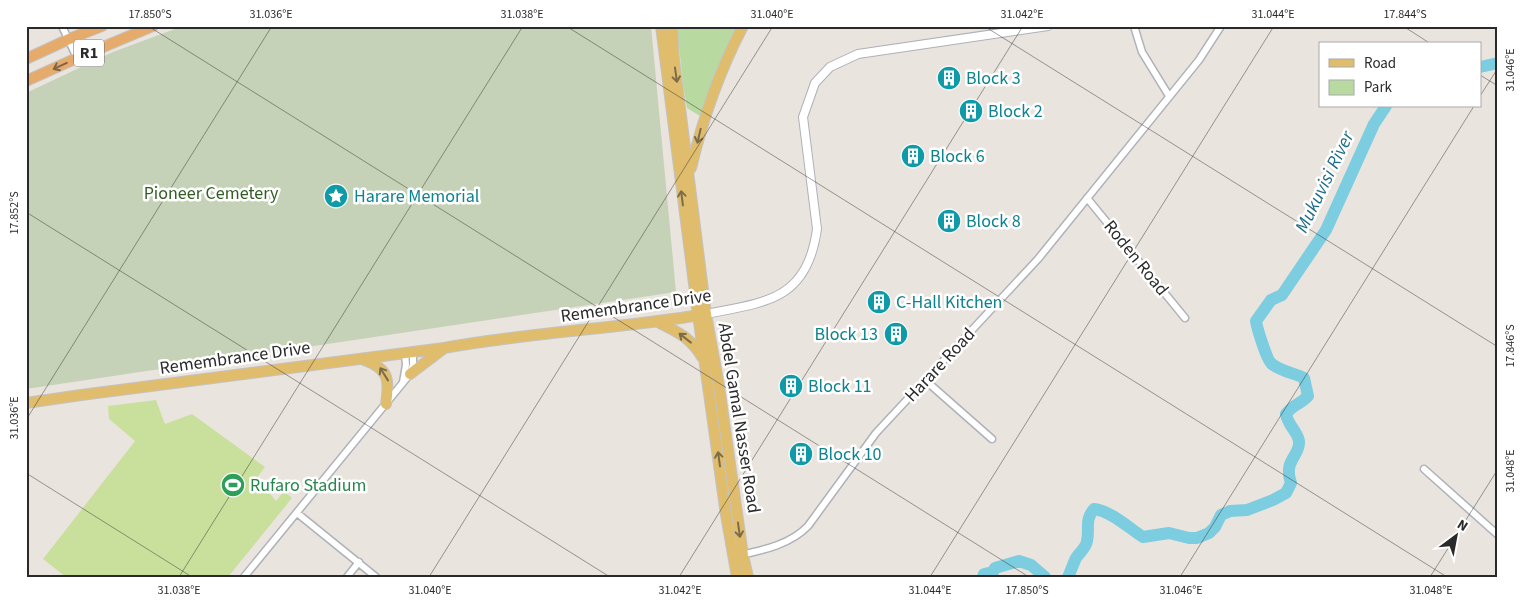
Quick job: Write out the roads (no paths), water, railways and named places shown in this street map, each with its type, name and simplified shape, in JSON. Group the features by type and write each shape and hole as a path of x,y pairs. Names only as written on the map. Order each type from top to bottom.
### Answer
{"highway":[{"name":"R1","path":"26,59 102,26"},
{"name":"R1","path":"26,81 153,26"}],"main road":[{"name":"Abdel Gamal Nasser Road","path":"662,26 702,315 719,386 738,556 737,577"},
{"name":"Abdel Gamal Nasser Road","path":"672,26 674,60 690,176 705,363 738,556 748,577"},
{"path":"690,176 708,104 743,26"},
{"name":"Remembrance Drive","path":"26,403 81,394 444,348 478,342 657,322 702,315"},
{"path":"657,322 679,332 695,345 705,363"},
{"path":"410,374 444,348"},
{"path":"359,358 374,363 386,374 389,387 386,404"}],"street":[{"path":"62,26 77,58"},
{"name":"Remembrance Drive","path":"702,315 775,298 801,276 808,265 815,245 817,229 803,117 815,83 830,67 858,54 1048,26"},
{"path":"1134,26 1142,52 1169,96"},
{"name":"Harare Road","path":"738,556 793,538 813,521 876,433 1038,259 1199,60 1221,26"},
{"name":"Roden Road","path":"1087,198 1185,318"},
{"path":"244,577 410,374 413,365 409,352"},
{"path":"402,383 409,352"},
{"path":"925,380 992,439"},
{"path":"1424,470 1498,535"},
{"path":"297,513 376,577"},
{"path":"348,577 359,562"}],"waterway":[{"name":"Mukuvisi River","path":"1482,67 1498,63"},
{"name":"Mukuvisi River","path":"1068,577 1076,558 1086,543 1088,521 1094,509 1113,516 1143,537 1169,533 1197,538 1209,533 1215,527 1221,515 1230,511 1247,510 1286,493 1291,483 1289,475 1290,464 1299,447 1299,439 1286,414 1308,396 1304,378 1279,368 1270,362 1256,321 1271,300 1282,295 1326,230 1374,124 1385,108"},
{"name":"Mukuvisi River","path":"983,577 984,574 993,572 995,568 1019,561 1031,565 1045,577"}],"place":[{"name":"Block 3","path":"949,78"},
{"name":"Block 2","path":"971,111"},
{"name":"Block 6","path":"913,156"},
{"name":"Harare Memorial","path":"336,196"},
{"name":"Block 8","path":"949,221"},
{"name":"C-Hall Kitchen","path":"879,302"},
{"name":"Block 13","path":"896,334"},
{"name":"Block 11","path":"791,386"},
{"name":"Block 10","path":"801,454"},
{"name":"Rufaro Stadium","path":"233,485"}],"park label":[{"name":"Pioneer Cemetery","path":"211,193"}]}
